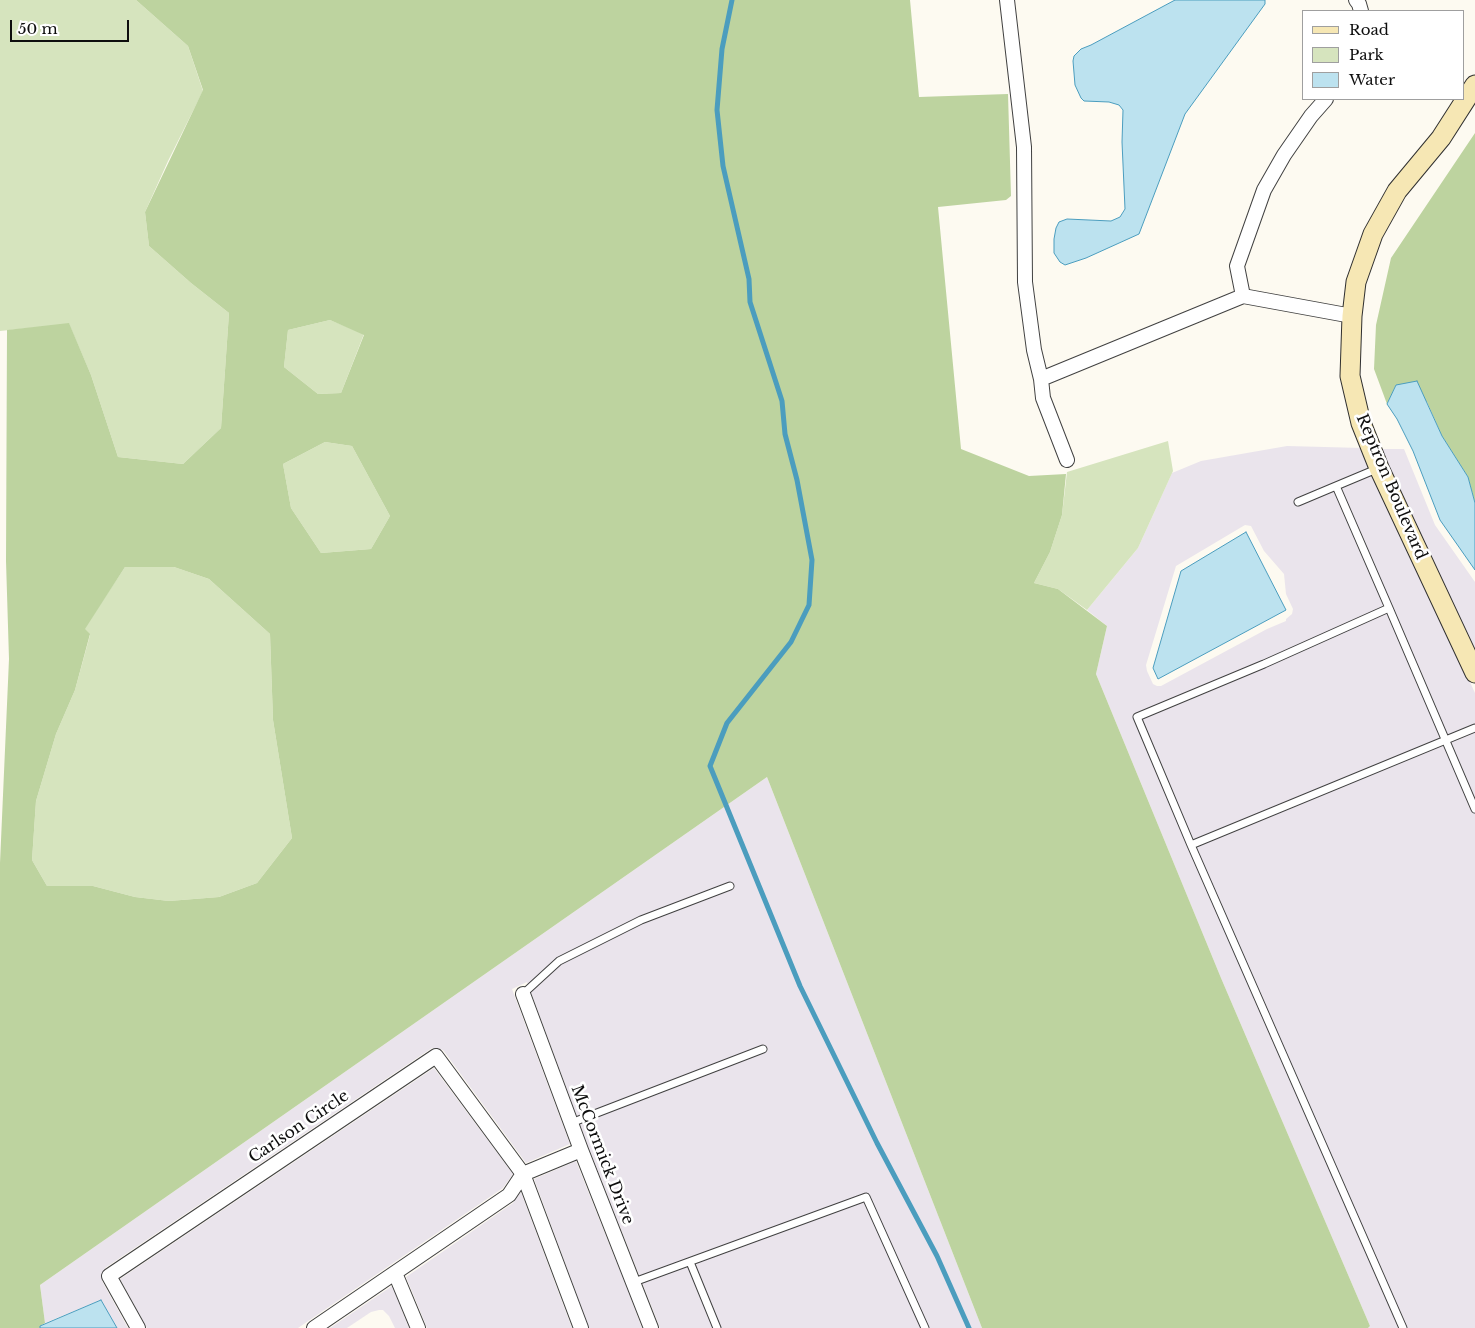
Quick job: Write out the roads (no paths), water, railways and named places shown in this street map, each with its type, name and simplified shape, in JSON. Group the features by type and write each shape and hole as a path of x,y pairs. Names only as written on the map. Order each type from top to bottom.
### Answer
{"street":[{"path":"1007,0 1024,147 1025,282 1034,350 1041,379 1043,398 1067,460"},
{"name":"Reptron Boulevard","path":"1475,85 1441,138 1398,191 1373,234 1356,282 1352,316 1350,376 1361,423 1379,468 1475,673"},
{"path":"1243,296 1237,266 1264,190 1284,155 1311,116 1325,100"},
{"path":"1041,379 1243,296 1352,316"},
{"name":"McCormick Drive","path":"523,994 580,1150 651,1328"},
{"name":"Carlson Circle","path":"138,1328 109,1276 436,1056 523,1174 580,1328"},
{"path":"314,1328 509,1195 523,1174 580,1150"},
{"path":"395,1273 418,1328"}],"lane":[{"path":"1298,502 1379,468"},
{"path":"1336,486 1475,809"},
{"path":"1389,608 1264,664 1137,717 1191,846 1403,1328"},
{"path":"1191,846 1475,728"},
{"path":"523,994 559,961 640,920 730,886"},
{"path":"571,1123 763,1049"},
{"path":"634,1282 866,1197 925,1328"},
{"path":"690,1262 717,1328"}],"water":[{"path":"1175,0 1265,0 1265,4 1185,114 1139,234 1086,258 1065,265 1060,262 1054,253 1054,239 1059,222 1067,219 1111,221 1120,217 1125,209 1122,142 1123,110 1119,105 1109,102 1084,101 1081,98 1075,85 1074,56 1081,49"},
{"path":"1417,381 1442,436 1468,477 1475,503 1475,570 1440,520 1413,451 1387,404 1396,385"},
{"path":"1246,532 1286,610 1158,679 1153,668 1181,571"},
{"path":"101,1300 117,1328 40,1328 40,1326"}],"waterway":[{"path":"732,0 722,49 717,110 723,166 749,279 750,302 782,401 785,434 797,480 812,560 809,605 791,642 727,723 710,766 800,986 877,1143 937,1256 969,1328"}]}
